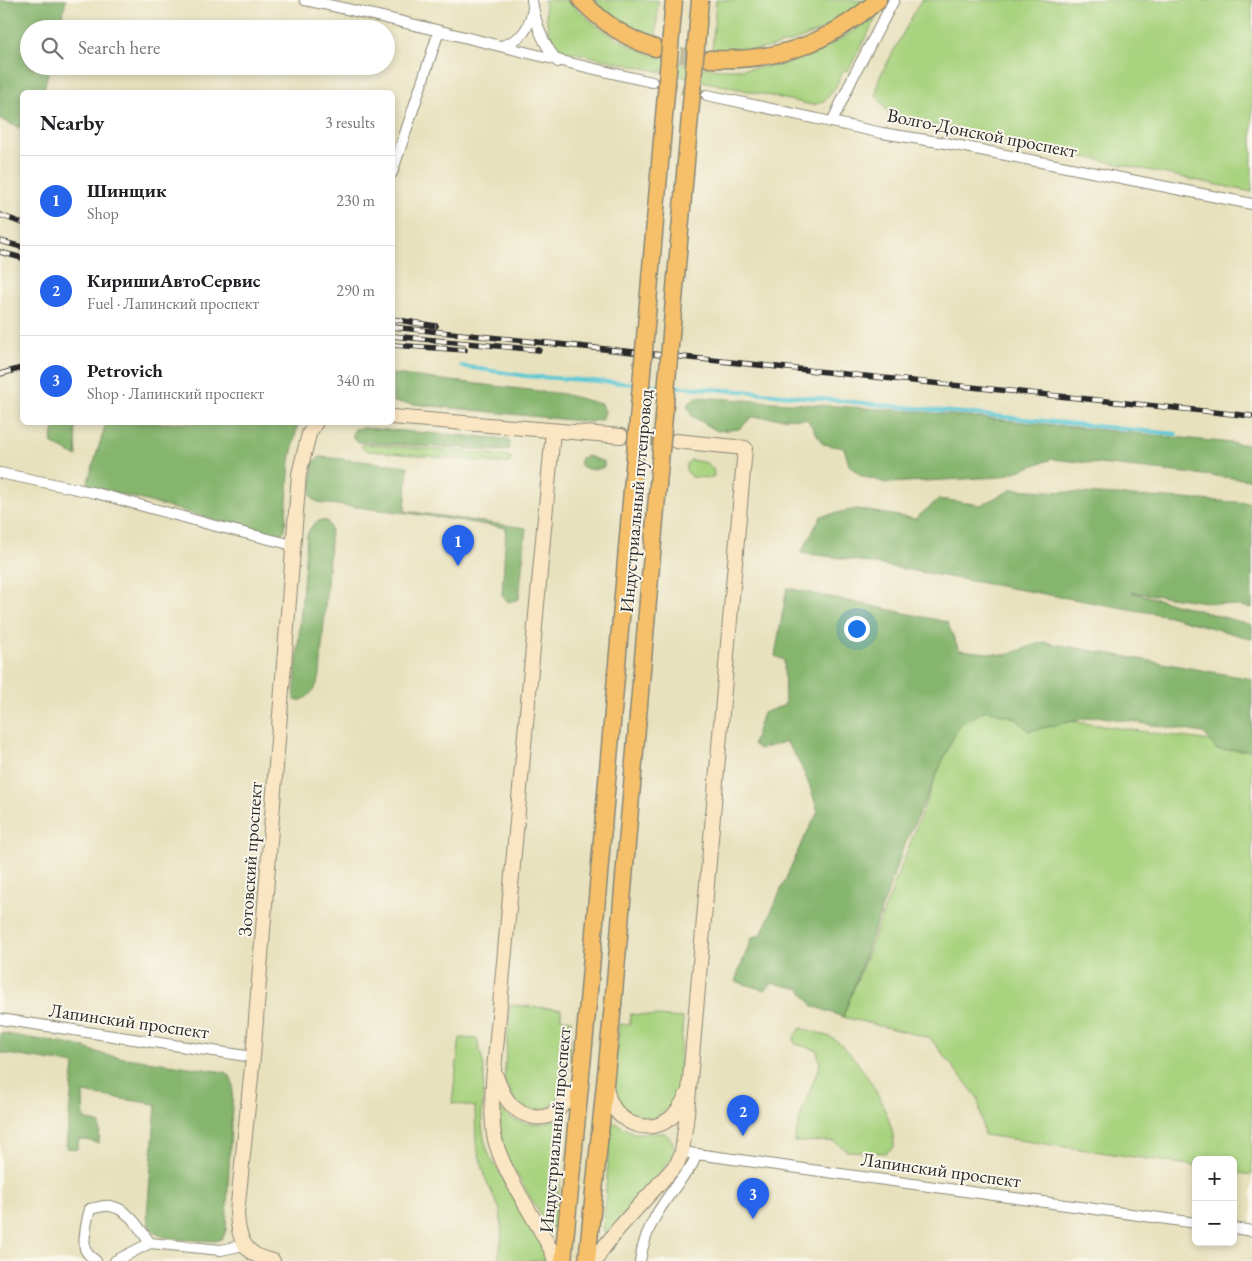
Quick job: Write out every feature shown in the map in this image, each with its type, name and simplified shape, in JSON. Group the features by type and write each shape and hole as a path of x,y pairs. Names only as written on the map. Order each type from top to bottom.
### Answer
{"main road":[{"path":"581,0 624,34 655,48"},
{"name":"Индустриальный путепровод","path":"588,1003 674,0"},
{"name":"Индустриальный путепровод","path":"605,1083 700,0"},
{"path":"710,59 761,58 795,50 835,32 878,0"},
{"name":"Индустриальный проспект","path":"563,1261 588,1003"},
{"path":"587,1261 605,1083"}],"street":[{"path":"305,0 372,14 558,62 652,82"},
{"path":"832,122 853,77 894,0"},
{"path":"502,46 514,42 523,35 530,24 533,4"},
{"path":"533,4 542,38 547,49 558,62"},
{"path":"395,164 439,31"},
{"name":"Волго-Донской проспект","path":"707,95 832,122 1252,204"},
{"path":"395,417 621,436"},
{"name":"Зотовский проспект","path":"244,1244 238,1231 237,1213 253,1057 299,474 309,434 314,425"},
{"path":"553,431 494,1070 492,1112 495,1137 502,1159 555,1261"},
{"path":"596,1261 601,1251 618,1229 677,1164 682,1152 689,1091 745,448 676,441"},
{"path":"0,473 96,493 293,545"},
{"name":"Лапинский проспект","path":"0,1019 253,1057"},
{"path":"494,1070 504,1096 513,1108 525,1115 540,1118 554,1114 580,1082"},
{"path":"605,1083 610,1102 619,1115 633,1125 646,1127 662,1123 672,1116 681,1106 689,1091"},
{"name":"Лапинский проспект","path":"682,1152 1192,1222"},
{"path":"640,1261 648,1228 692,1165 697,1154"},
{"path":"96,1261 85,1250 87,1219 90,1209 108,1205 121,1210 133,1219 150,1243"},
{"path":"1237,1229 1252,1231"},
{"path":"114,1261 150,1243 221,1250 244,1244 254,1254 273,1261"}],"green space":[{"path":"0,0 66,0 61,20 20,20 20,75 48,75 44,90 20,90 20,128 0,119"},
{"path":"544,0 568,0 592,22 619,40 649,53 680,63 712,68 744,69 776,65 807,56 833,43 873,17 876,18 848,71 844,70 828,97 812,105 566,51 559,47 551,36"},
{"path":"592,0 658,0 656,39 623,22"},
{"path":"716,0 865,0 830,25 794,41 754,50 712,52"},
{"path":"921,0 1252,0 1252,192 891,116 876,95 879,78"},
{"path":"395,374 563,394 601,404 605,411 603,419 590,422 395,402"},
{"path":"696,397 912,411 1252,445 1252,480 1052,459 1000,477 887,483 861,476 849,465 844,448 823,444 807,419 752,417 739,429 717,431 692,416 687,405"},
{"path":"55,425 75,425 77,457 51,443"},
{"path":"105,425 298,425 290,460 285,530 278,537 87,485"},
{"path":"363,428 506,439 510,442 509,449 503,451 358,442 352,434 355,429"},
{"path":"363,444 504,455 510,457 511,460 509,463 501,463 369,451 361,447"},
{"path":"588,456 604,462 604,467 591,470 579,464 581,458"},
{"path":"321,457 408,466 405,511 526,528 519,599 508,602 502,596 506,528 416,514 321,503 314,500 311,495 313,463"},
{"path":"691,460 707,463 713,469 714,476 710,478 692,477 686,470 686,464"},
{"path":"1013,489 1252,503 1252,608 1132,592 1252,625 1252,639 1169,616 841,558 801,553 821,516 857,509 915,519 939,499 981,505"},
{"path":"322,520 327,521 331,530 320,675 312,692 306,698 297,701 294,699 307,535 313,525"},
{"path":"787,588 947,622 959,650 1006,655 1043,642 1252,679 1252,750 1217,750 1204,733 1097,716 1029,731 1015,718 986,710 959,725 903,849 843,1017 813,1006 800,989 773,983 764,990 735,981 752,937 761,935 801,844 818,812 797,758 786,742 759,749 753,744 763,713 785,705 784,660 775,656"},
{"path":"963,706 1252,747 1252,1175 1237,1173 1237,1156 1192,1156 1192,1165 984,1135 978,1098 930,1038 843,1017"},
{"path":"510,1005 561,1009 561,1019 571,1020 567,1087 553,1105 545,1109 530,1110 516,1103 504,1080"},
{"path":"630,1014 683,1018 677,1096 670,1108 653,1117 639,1118 629,1114 620,1104 614,1088 619,1024 630,1025"},
{"path":"801,1028 834,1039 865,1073 889,1120 894,1147 885,1153 847,1151 834,1141 794,1142 802,1111 820,1064 817,1050 795,1044 794,1037"},
{"path":"0,1033 79,1046 105,1055 224,1072 230,1076 233,1084 226,1230 223,1238 216,1241 164,1237 150,1228 147,1216 156,1104 83,1093 84,1119 100,1124 99,1143 79,1139 77,1149 66,1148 74,1064 0,1053"},
{"path":"460,1038 477,1039 481,1053 484,1072 482,1126 490,1157 545,1246 550,1261 498,1261 502,1235 500,1210 486,1180 476,1143 475,1107 452,1103"},
{"path":"497,1109 516,1120 528,1124 547,1122 560,1118 564,1121 556,1225 554,1228 548,1227 503,1151"},
{"path":"615,1123 634,1133 664,1133 672,1141 674,1150 673,1157 613,1227 608,1231 604,1231 611,1125"}],"waterway":[{"path":"461,366 526,376 636,384"},
{"path":"645,384 663,386"},
{"path":"670,386 753,392 1176,434"}],"tunnel":[{"path":"657,49 674,54 708,59"},
{"path":"652,82 707,95"},
{"path":"627,437 673,440"}],"railway":[{"path":"0,215 20,222"},
{"path":"0,241 20,246"},
{"path":"0,252 20,257"},
{"path":"395,319 436,326"},
{"path":"395,327 1252,416"},
{"path":"395,336 539,350"},
{"path":"395,345 465,350"},
{"path":"0,374 20,369"}],"place":[{"name":"Шинщик","path":"458,566"},
{"name":"КиришиАвтоСервис","path":"743,1136"},
{"name":"Petrovich","path":"753,1219"}]}
